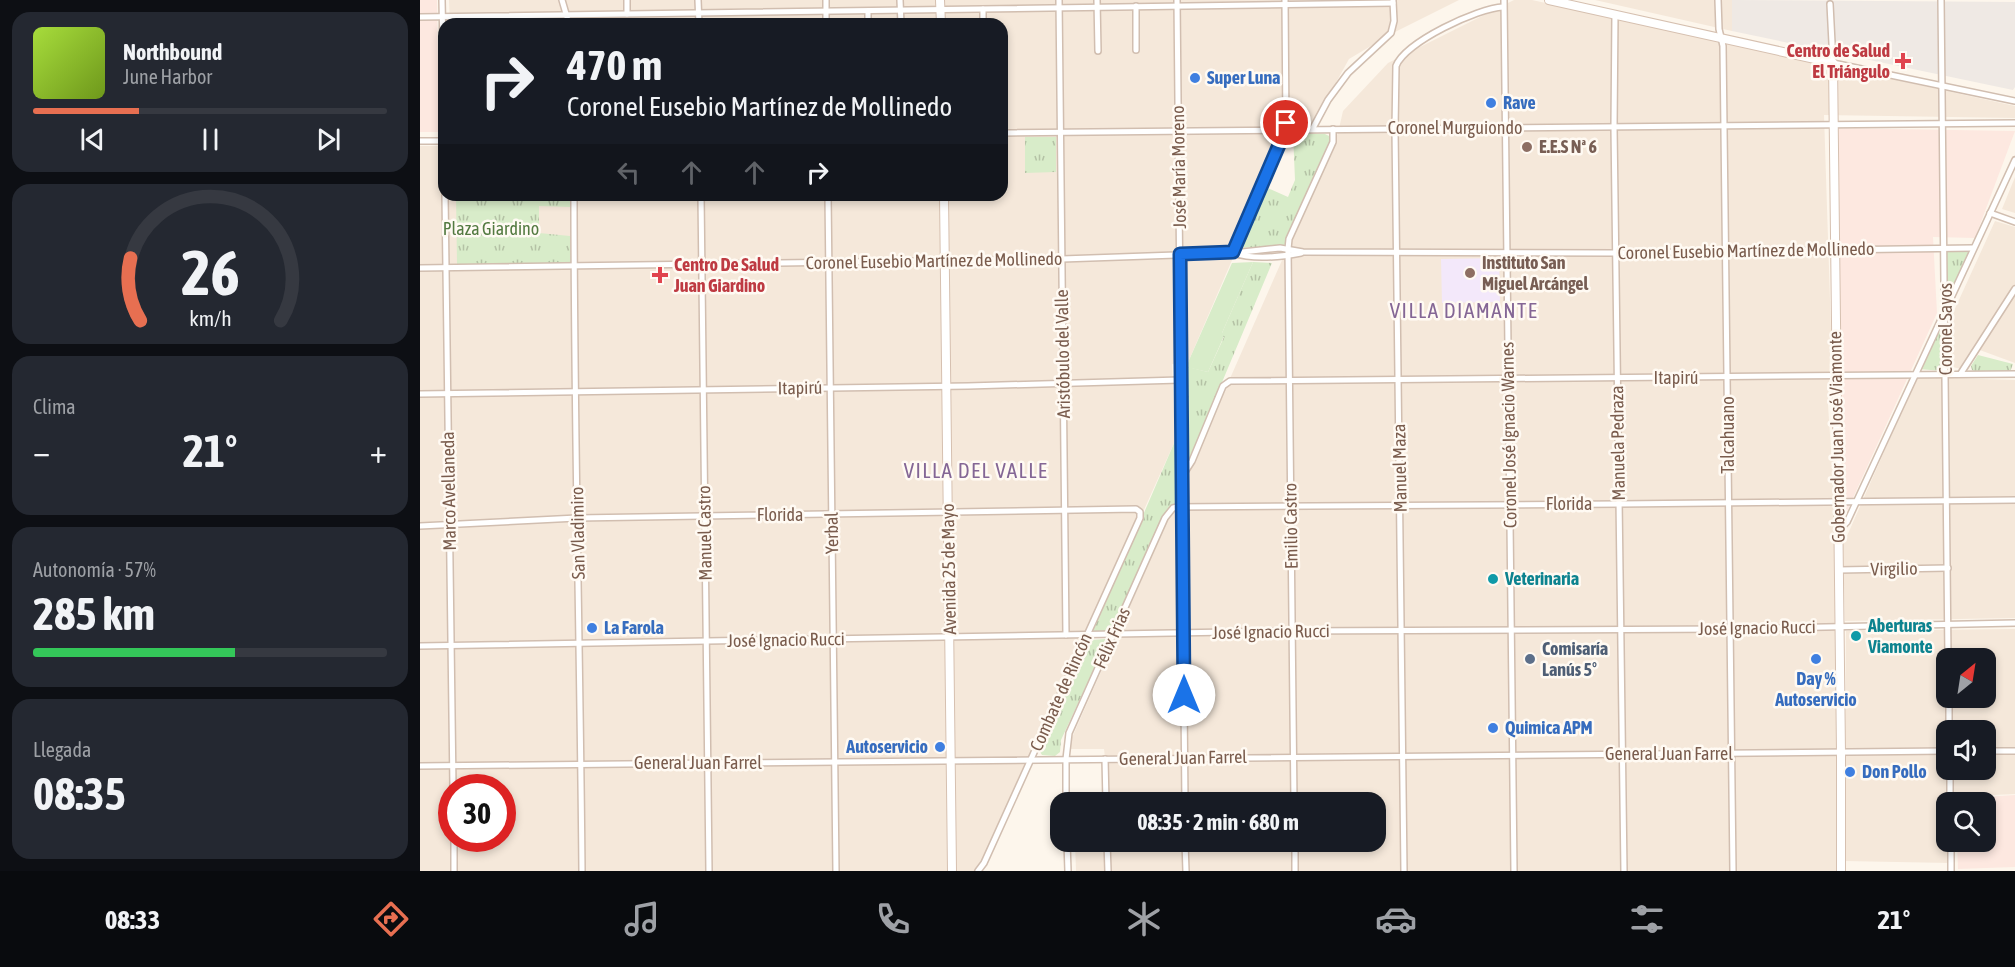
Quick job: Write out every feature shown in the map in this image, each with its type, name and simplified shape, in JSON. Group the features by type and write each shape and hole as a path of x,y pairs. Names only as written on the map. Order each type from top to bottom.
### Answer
{"street":[{"path":"442,0 442,17"},
{"path":"562,0 568,18"},
{"path":"627,0 627,14"},
{"path":"698,0 698,18"},
{"path":"826,0 826,18"},
{"path":"900,0 901,18"},
{"path":"940,0 941,18"},
{"path":"1019,0 1020,8"},
{"name":"Aristóbulo del Valle","path":"1059,0 1066,636"},
{"path":"1549,0 2015,101"},
{"name":"Talcahuano","path":"1718,0 1723,46 1733,871"},
{"name":"Coronel Sayos","path":"1941,0 1948,648"},
{"path":"420,17 1059,8 1097,3 1136,6 1177,2 1393,1 1393,28 1388,36 1348,73 1328,100 1312,128"},
{"name":"José María Moreno","path":"1177,2 1185,792"},
{"path":"1233,252 1286,129 1285,2"},
{"path":"1097,3 1098,51"},
{"name":"Manuel Maza","path":"1404,871 1396,253 1396,66 1400,57 1436,32 1504,3"},
{"name":"Coronel José Ignacio Warnes","path":"1504,3 1514,871"},
{"name":"Gobernador Juan José Viamonte","path":"1830,4 1834,125 1841,871"},
{"path":"1136,6 1136,50"},
{"path":"983,9 983,18"},
{"path":"868,11 868,18"},
{"name":"Manuela Pedraza","path":"1615,14 1614,127 1624,871"},
{"name":"Coronel Murguiondo","path":"1008,133 1312,128 2015,123"},
{"name":"Emilio Castro","path":"1294,792 1288,252 1289,239 1333,142 1333,129"},
{"path":"420,141 438,141"},
{"path":"1838,531 1847,522 2015,160"},
{"name":"Marco Avellaneda","path":"445,201 453,774"},
{"name":"San Vladimiro","path":"574,201 574,392 580,643 582,871"},
{"name":"Manuel Castro","path":"701,201 709,871"},
{"name":"Yerbal","path":"828,201 836,871"},
{"name":"Avenida 25 de Mayo","path":"944,201 952,871"},
{"path":"1990,213 2015,222"},
{"name":"Coronel Eusebio Martínez de Mollinedo","path":"420,268 1062,259 1233,252 1251,256 1288,252 1616,253 1973,248"},
{"path":"1961,373 2015,289"},
{"name":"Itapirú","path":"1183,475 1192,461 1223,386 1230,381 2015,374"},
{"name":"Itapirú","path":"420,394 1180,381"},
{"name":"Florida","path":"1183,506 2015,500"},
{"name":"Félix Frias","path":"1065,759 1069,733 1165,518 1173,508 1183,506"},
{"name":"Florida","path":"420,526 577,518 705,515 1136,509 1140,512"},
{"name":"Combate de Rincón","path":"978,871 984,863 1140,518 1140,512"},
{"name":"Virgilio","path":"1839,570 1948,568"},
{"name":"José Ignacio Rucci","path":"420,646 1292,631 1731,629 2015,623"},
{"name":"General Juan Farrel","path":"420,766 1936,751"},
{"path":"1996,751 2015,751"},
{"path":"1065,759 1066,792"},
{"path":"1105,759 1106,792"},
{"path":"454,852 454,871"},
{"path":"1067,852 1068,871"},
{"path":"1107,852 1108,871"},
{"path":"1185,852 1186,871"},
{"path":"1295,852 1295,871"},
{"path":"1951,852 1951,871"}],"shaded area":[{"path":"420,0 437,0 438,132 420,132"},
{"path":"449,0 1459,0 1391,34 1349,59 1313,124 1291,123 1186,367 1172,364 1175,441 981,871 420,871 420,146 438,146 438,201 1008,201 1008,18 450,18"},
{"path":"1514,0 1532,0 2015,106 2015,118 1824,115 1831,330 1828,405 1836,524 1839,871 1076,871 1075,852 1386,852 1386,792 1109,792 1104,749 1067,749 1338,133 1343,111 1388,63"},
{"path":"1595,0 1732,0 1732,31"},
{"path":"1732,0 2015,2 2015,87 2013,90 1732,31"},
{"path":"1832,128 2015,131 1975,238 1933,237 1937,313 1842,522"},
{"path":"2015,177 2015,213 2002,209"},
{"path":"1995,221 2015,227 2015,363 1977,349 1961,369 1949,366 1953,313"},
{"name":"Instituto San Miguel Arcángel","path":"1499,258 1500,302 1442,303 1441,259"},
{"path":"1917,377 2015,380 2015,618 1845,621 1843,545"},
{"path":"2015,629 2015,794 1936,792 1936,852 1949,852 1950,863 1844,861 1846,631"},
{"path":"2015,795 2015,867 1958,869 1957,852 1996,852 1996,796"}],"green space":[{"path":"1293,133 1325,134 1329,136 1330,141 1284,246 1236,248 1263,186 1288,197 1295,180"},
{"path":"1025,137 1056,137 1056,172 1025,173"},
{"name":"Plaza Giardino","path":"456,201 570,201 570,207 539,206 539,233 570,236 571,263 457,264"},
{"path":"1973,248 1945,308 1945,249"},
{"path":"1253,262 1222,333 1224,336 1208,372 1186,367 1232,263"},
{"path":"1253,262 1272,263 1189,461 1185,461 1184,366 1208,372 1224,337 1221,335"},
{"path":"1945,308 1942,371 1919,369"},
{"path":"1978,355 2013,364 2010,372 1975,372 1971,366"},
{"path":"1175,441 1179,441 1179,499 1163,517 1113,628 1109,631 1093,631"},
{"path":"1105,639 1106,643 1061,740 1060,752 1055,756 1042,755 1040,748 1088,643 1091,640"}],"place":[{"name":"Centro de Salud El Triángulo","path":"1903,61"},
{"name":"Super Luna","path":"1195,78"},
{"name":"Rave","path":"1491,103"},
{"name":"E.E.S Nª 6","path":"1527,147"},
{"name":"Instituto San Miguel Arcángel","path":"1470,273"},
{"name":"Centro De Salud Juan Giardino","path":"660,275"},
{"name":"Veterinaria","path":"1493,579"},
{"name":"La Farola","path":"592,628"},
{"name":"Aberturas Viamonte","path":"1856,636"},
{"name":"Comisaría Lanús 5°","path":"1530,659"},
{"name":"Day % Autoservicio","path":"1816,659"},
{"name":"Quimica APM","path":"1493,728"},
{"name":"Autoservicio","path":"940,747"},
{"name":"Don Pollo","path":"1850,772"}],"district":[{"name":"VILLA DIAMANTE","path":"1464,311"},
{"name":"VILLA DEL VALLE","path":"976,471"}],"route":[{"path":"1184,695 1180,254 1233,252 1286,129 1286,123"}]}
